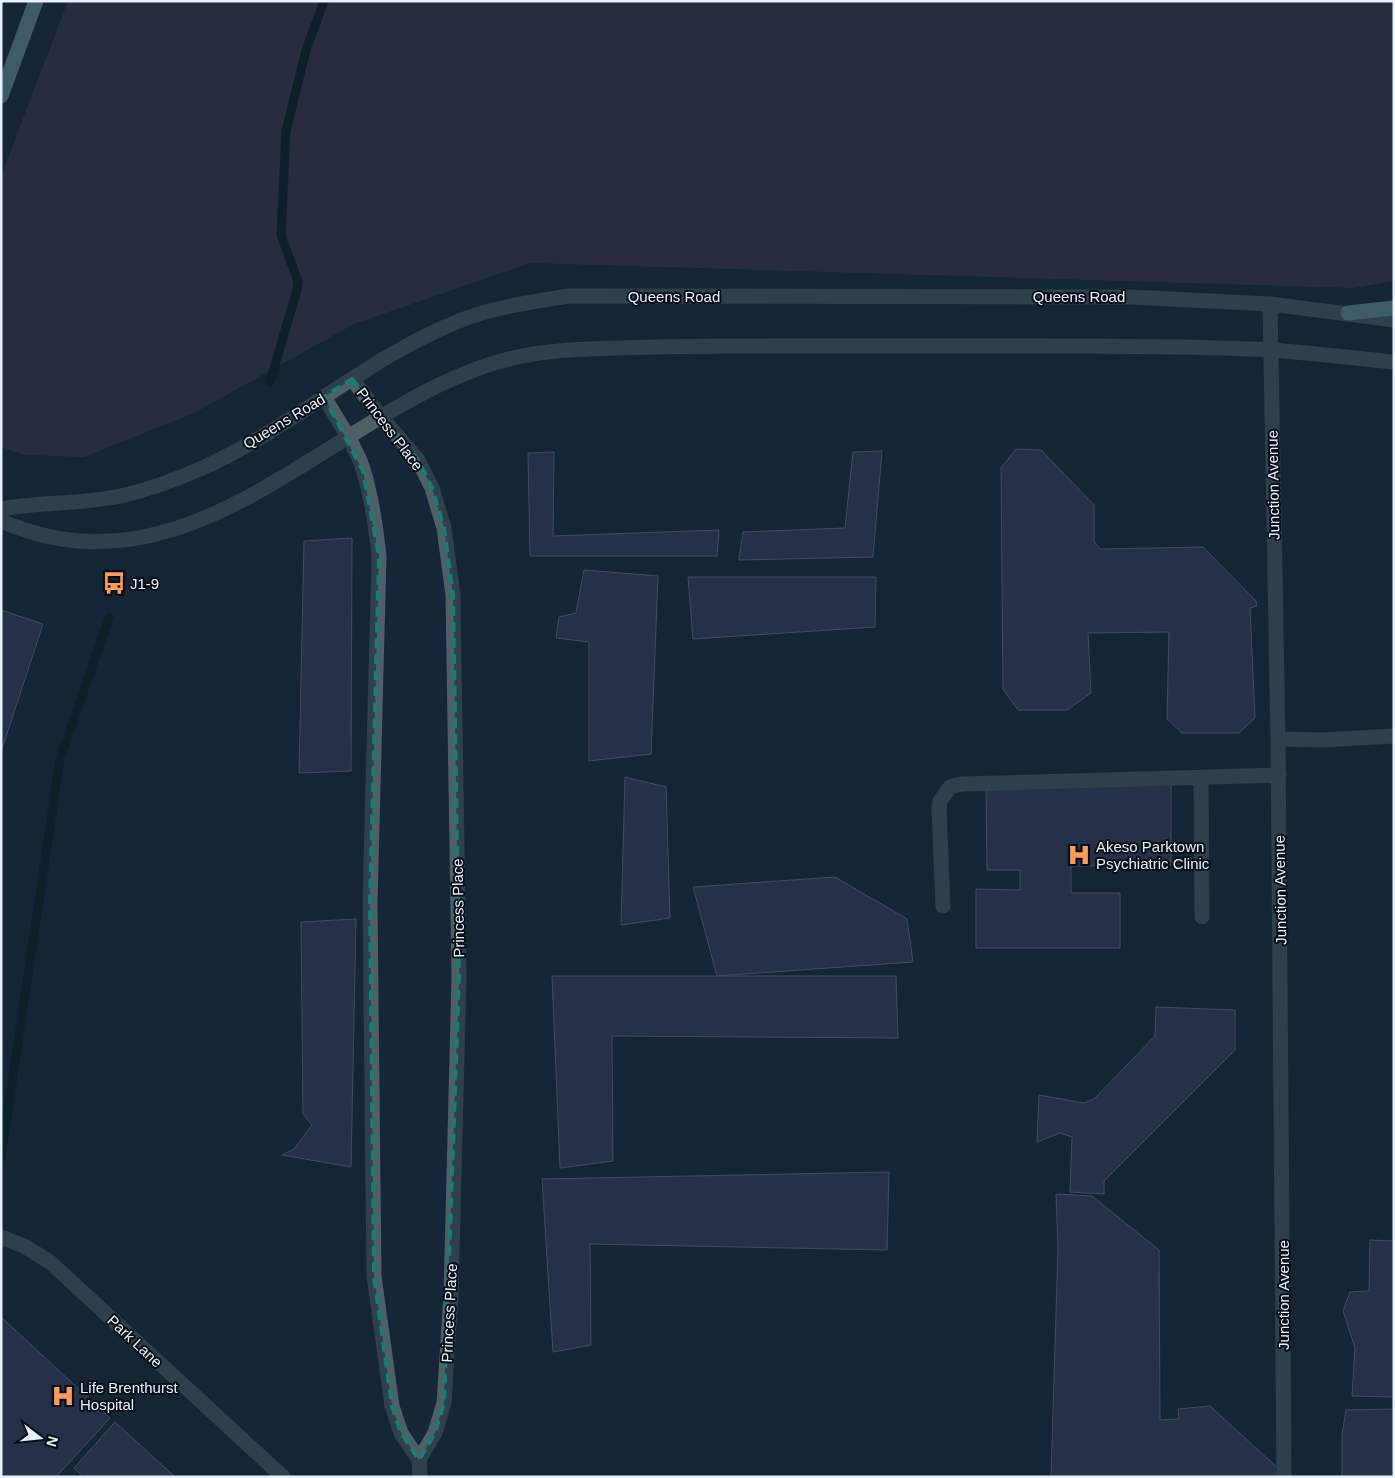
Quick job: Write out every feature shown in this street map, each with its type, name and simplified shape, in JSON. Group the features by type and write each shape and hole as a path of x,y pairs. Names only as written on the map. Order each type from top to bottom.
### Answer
{"main road":[{"path":"1,96 36,1"},
{"path":"1348,312 1394,308"}],"street":[{"name":"Queens Road","path":"1,509 30,504 81,502 121,496 162,484 202,468 324,397 352,378 412,344 458,321 500,308 569,296 1131,297 1270,304 1348,312 1394,320"},
{"name":"Junction Avenue","path":"1270,304 1273,350 1273,483 1279,775 1284,1477"},
{"path":"1,521 50,538 102,542 149,535 190,524 232,507 381,417 467,372 506,359 544,352 665,347 1171,346 1273,350 1394,362"},
{"name":"Princess Place","path":"352,378 381,417 418,460 432,488 444,528 453,595 459,976 451,1294 444,1403 435,1433 419,1460"},
{"path":"324,397 348,438 363,470 374,514 379,556 370,903 374,1276 392,1406 401,1433 419,1460 420,1477"},
{"path":"1278,739 1322,740 1394,736"},
{"path":"943,906 939,809 940,801 950,787 961,784 1279,775"},
{"path":"1201,777 1202,917"},
{"name":"Park Lane","path":"1,1237 24,1246 50,1262 283,1477"}],"highlighted area":[{"path":"352,379 418,460 432,488 444,528 453,595 459,976 444,1403 435,1433 419,1460 401,1433 392,1406 374,1276 370,903 379,556 363,471 324,397"}],"shaded area":[{"path":"68,1 1394,1 1394,281 1354,288 530,263 354,324 192,414 84,457 25,455 1,447 1,176"}],"building":[{"path":"1016,449 1041,450 1094,505 1094,542 1100,549 1203,547 1256,601 1257,606 1250,608 1255,718 1239,733 1182,733 1167,719 1169,632 1088,633 1091,693 1067,710 1018,710 1003,689 1001,468"},
{"path":"882,451 873,557 739,560 743,532 845,528 853,452"},
{"path":"554,452 553,536 719,530 717,556 530,556 528,453"},
{"path":"352,538 351,771 299,773 304,541"},
{"path":"584,570 658,576 651,754 589,761 589,642 556,638 559,617 576,613"},
{"path":"688,577 876,577 875,627 693,639"},
{"path":"1,610 43,624 1,752"},
{"path":"625,777 666,787 670,918 621,925"},
{"name":"Akeso Parktown Psychiatric Clinic","path":"1171,781 1171,865 1071,866 1071,893 1120,893 1120,948 976,948 976,889 1020,890 1020,870 987,870 986,782"},
{"path":"835,877 907,919 913,962 717,976 693,887"},
{"path":"356,919 351,1167 282,1155 294,1149 312,1125 303,1114 301,922"},
{"path":"552,976 896,976 898,1038 612,1036 613,1161 560,1168"},
{"path":"1156,1007 1235,1010 1235,1050 1104,1181 1104,1194 1070,1192 1072,1137 1060,1133 1037,1142 1039,1095 1084,1103 1094,1099 1155,1036"},
{"path":"889,1172 887,1250 590,1244 591,1345 553,1352 542,1179"},
{"path":"1056,1194 1092,1196 1159,1250 1160,1420 1179,1419 1178,1409 1210,1406 1280,1470 1279,1477 1051,1477 1058,1248"},
{"path":"1370,1240 1394,1241 1394,1397 1352,1396 1355,1348 1343,1311 1350,1292 1369,1291"},
{"path":"1,1317 110,1418 56,1477 1,1477"},
{"path":"1394,1409 1394,1477 1342,1477 1342,1435 1346,1410"},
{"path":"115,1422 175,1477 83,1477 74,1468"}],"waterway":[{"path":"270,382 298,281 281,235 286,131 306,50 324,1"},
{"path":"1,1157 60,759 109,618"}],"place":[{"name":"J1-9","path":"114,583"},
{"name":"Akeso Parktown Psychiatric Clinic","path":"1079,855"},
{"name":"Life Brenthurst Hospital","path":"63,1396"}]}
